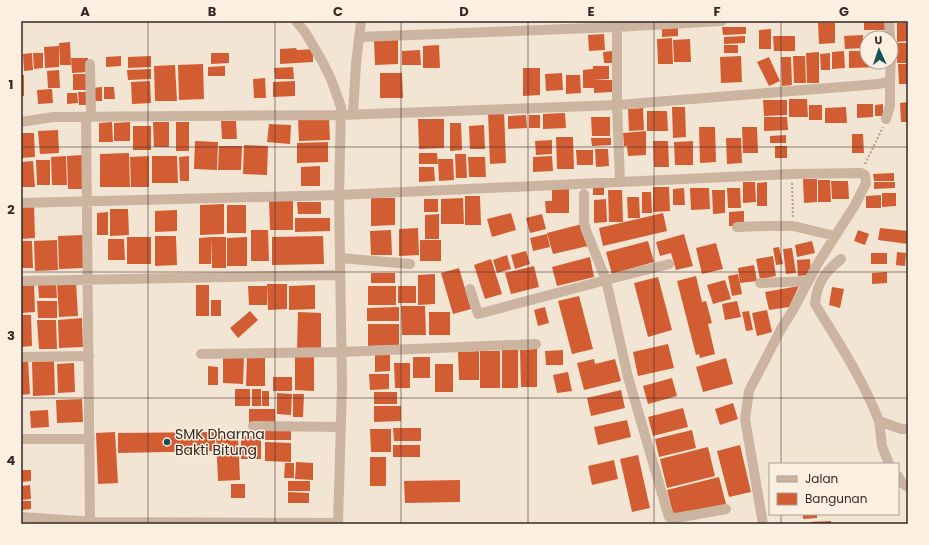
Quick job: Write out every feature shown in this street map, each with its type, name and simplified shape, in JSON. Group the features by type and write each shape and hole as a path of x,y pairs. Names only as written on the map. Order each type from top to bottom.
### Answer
{"street":[{"path":"21,517 94,522 338,523 341,427 339,195 342,115 341,107 331,79 305,32 296,21"},
{"path":"353,114 361,21"},
{"path":"359,37 617,24 722,21"},
{"path":"617,24 617,105 620,182"},
{"path":"90,64 88,117 87,279 90,439 94,522"},
{"path":"886,119 890,106 890,70"},
{"path":"21,122 53,117 342,115 617,105 879,84 890,81"},
{"path":"21,203 339,195 792,174 861,173 865,175 866,184 855,205 808,281 749,391 745,419 764,524"},
{"path":"584,194 584,222 586,230 606,280 628,377 669,517 674,521 726,509"},
{"path":"737,228 793,226 835,236"},
{"path":"340,258 410,264"},
{"path":"841,259 828,270 818,289 815,304 871,401 878,421 882,446 890,463"},
{"path":"470,289 478,314 669,264"},
{"path":"21,281 340,275"},
{"path":"760,283 808,281"},
{"path":"201,354 341,352 536,344"},
{"path":"21,357 89,356"},
{"path":"878,421 901,429 908,429"},
{"path":"253,426 341,427"},
{"path":"21,439 90,439"},
{"path":"899,478 902,483 908,487"}],"path":[{"path":"861,173 880,136 886,119"},
{"path":"792,174 793,226"}],"building":[{"path":"864,21 885,21 886,30 864,30"},
{"path":"818,23 835,23 835,43 819,44"},
{"path":"897,23 908,23 908,41 899,42 899,30 897,30"},
{"path":"678,27 678,36 662,37 662,28"},
{"path":"722,27 746,27 746,34 723,35"},
{"path":"771,29 771,49 759,49 759,30"},
{"path":"604,34 605,50 589,51 588,35"},
{"path":"859,35 859,48 845,49 844,36"},
{"path":"745,36 745,43 724,44 724,37"},
{"path":"773,36 795,36 795,51 774,51"},
{"path":"672,38 673,64 658,64 657,39"},
{"path":"398,39 398,64 375,65 374,40"},
{"path":"690,39 691,62 674,62 673,40"},
{"path":"70,42 71,65 60,65 59,43"},
{"path":"899,43 908,43 908,63 899,63"},
{"path":"439,45 440,68 423,68 423,46"},
{"path":"724,45 738,45 738,53 724,53"},
{"path":"59,46 59,67 45,68 44,47"},
{"path":"296,48 297,50 313,49 313,62 280,64 280,49"},
{"path":"420,50 421,65 402,65 402,51"},
{"path":"612,51 612,63 604,63 603,52"},
{"path":"844,51 845,68 832,69 832,52"},
{"path":"849,51 859,51 859,68 849,68"},
{"path":"819,52 819,83 807,83 806,53"},
{"path":"32,53 33,70 24,71 23,54"},
{"path":"33,53 43,53 43,68 34,69"},
{"path":"211,53 229,53 229,63 211,64"},
{"path":"830,53 830,70 821,70 820,54"},
{"path":"121,56 121,66 106,67 106,57"},
{"path":"151,56 151,67 128,68 128,57"},
{"path":"741,56 742,82 721,83 720,57"},
{"path":"793,56 805,56 806,83 794,83"},
{"path":"769,57 780,81 769,86 757,62"},
{"path":"781,57 791,57 792,85 782,86"},
{"path":"71,58 88,58 89,72 72,73"},
{"path":"203,64 204,99 179,100 178,65"},
{"path":"899,64 908,64 908,84 899,84"},
{"path":"175,65 177,101 155,101 154,66"},
{"path":"225,66 225,76 208,76 208,67"},
{"path":"593,66 609,66 609,79 593,80 612,80 612,92 594,93 594,88 583,88 583,70 593,69"},
{"path":"293,67 294,79 275,79 274,68"},
{"path":"523,68 540,68 540,95 523,96"},
{"path":"151,69 151,79 128,80 127,70"},
{"path":"59,70 60,88 48,88 47,71"},
{"path":"380,73 402,73 403,98 380,98"},
{"path":"562,73 563,90 546,91 545,74"},
{"path":"73,74 86,74 87,90 73,90"},
{"path":"21,75 24,75 24,96 21,96"},
{"path":"566,75 580,75 581,93 566,94"},
{"path":"265,78 266,98 254,98 253,79"},
{"path":"150,81 151,103 132,104 131,82"},
{"path":"295,81 295,96 273,97 273,82"},
{"path":"102,87 102,101 93,101 92,88"},
{"path":"104,87 114,87 115,99 104,99"},
{"path":"52,89 53,103 38,104 37,90"},
{"path":"78,92 87,92 88,105 79,105"},
{"path":"67,93 77,93 78,103 67,104"},
{"path":"789,99 807,99 808,117 789,117"},
{"path":"763,100 787,100 787,115 764,116"},
{"path":"908,102 908,122 901,122 900,103"},
{"path":"857,104 873,104 873,117 857,118"},
{"path":"883,104 883,116 875,116 875,105"},
{"path":"809,105 822,105 822,120 809,120"},
{"path":"672,107 685,107 686,137 673,138"},
{"path":"846,107 847,123 825,123 825,108"},
{"path":"643,108 644,130 629,131 628,109"},
{"path":"504,111 506,163 490,164 488,112"},
{"path":"647,111 667,111 668,131 647,131"},
{"path":"565,113 566,128 543,129 543,114"},
{"path":"526,115 527,128 508,129 508,116"},
{"path":"529,115 540,115 540,128 529,128"},
{"path":"591,117 610,117 610,136 592,136"},
{"path":"764,117 787,117 788,130 764,131"},
{"path":"329,118 330,140 299,141 298,119"},
{"path":"418,119 444,119 444,148 419,149"},
{"path":"221,121 236,121 237,139 222,139"},
{"path":"112,122 113,142 99,142 99,123"},
{"path":"130,122 130,141 114,141 114,123"},
{"path":"153,122 169,122 169,147 154,147"},
{"path":"176,122 189,122 189,151 176,151"},
{"path":"450,123 461,123 462,150 450,151"},
{"path":"269,124 291,125 290,144 267,142"},
{"path":"484,125 485,149 470,149 469,126"},
{"path":"133,126 151,126 151,150 133,150"},
{"path":"699,127 715,127 716,162 700,163"},
{"path":"742,127 757,127 758,153 743,153"},
{"path":"58,130 59,153 40,154 38,131"},
{"path":"646,131 646,155 628,156 627,146 624,146 623,133"},
{"path":"21,133 34,133 35,157 21,158"},
{"path":"852,134 863,134 864,153 852,153"},
{"path":"786,135 786,143 770,143 770,136"},
{"path":"556,137 573,137 574,169 557,169"},
{"path":"591,138 611,138 611,145 592,146"},
{"path":"726,138 741,138 742,163 727,164"},
{"path":"552,140 552,154 536,155 535,141"},
{"path":"195,141 218,142 217,170 194,169"},
{"path":"653,141 668,141 669,167 654,167"},
{"path":"693,141 693,165 675,165 674,142"},
{"path":"328,142 328,162 297,163 297,143"},
{"path":"244,145 268,146 267,175 243,174"},
{"path":"219,146 242,146 241,170 218,170"},
{"path":"775,146 787,146 787,158 775,158"},
{"path":"595,149 608,149 609,166 596,167"},
{"path":"576,150 593,150 593,165 577,165"},
{"path":"129,153 130,187 100,187 100,154"},
{"path":"419,153 437,153 438,164 419,164"},
{"path":"455,154 466,154 467,178 456,178"},
{"path":"82,155 84,189 68,189 67,156"},
{"path":"66,156 67,185 52,185 51,157"},
{"path":"149,156 149,187 131,187 130,157"},
{"path":"152,156 177,156 178,183 152,183"},
{"path":"189,156 189,181 180,181 179,157"},
{"path":"552,156 553,171 533,172 533,157"},
{"path":"468,157 485,157 486,177 469,177"},
{"path":"438,159 453,159 454,180 439,181"},
{"path":"36,160 50,160 50,185 37,185"},
{"path":"33,161 35,187 21,187 21,162"},
{"path":"320,166 320,186 301,186 301,167"},
{"path":"419,167 434,167 435,181 419,182"},
{"path":"894,173 894,181 874,181 873,174"},
{"path":"803,179 817,179 817,202 804,203"},
{"path":"818,180 830,180 831,202 818,202"},
{"path":"831,181 848,181 849,199 832,199"},
{"path":"743,182 755,182 756,202 743,203"},
{"path":"767,182 767,206 757,206 757,183"},
{"path":"874,182 895,182 895,188 874,189"},
{"path":"569,185 569,213 546,213 545,201 552,201 552,186"},
{"path":"593,186 604,186 604,195 593,195"},
{"path":"653,187 669,187 670,211 653,212"},
{"path":"684,188 685,205 673,205 673,189"},
{"path":"690,188 709,188 710,209 691,210"},
{"path":"727,188 740,188 741,208 728,208"},
{"path":"608,190 622,190 623,222 609,222"},
{"path":"712,190 725,190 725,213 713,214"},
{"path":"642,192 651,192 652,213 642,213"},
{"path":"882,193 896,193 896,206 882,207"},
{"path":"881,195 881,208 866,208 866,196"},
{"path":"465,196 480,196 481,225 465,225"},
{"path":"627,197 639,197 640,218 628,218"},
{"path":"371,198 395,198 395,225 371,226"},
{"path":"463,198 464,224 441,224 441,199"},
{"path":"424,199 438,199 438,212 424,212"},
{"path":"606,199 607,222 594,223 594,200"},
{"path":"293,200 293,230 270,230 269,201"},
{"path":"297,202 321,202 321,214 298,214"},
{"path":"224,204 224,234 200,235 200,205"},
{"path":"34,205 35,238 21,239 21,206"},
{"path":"227,205 246,205 246,233 227,233"},
{"path":"110,209 128,209 129,235 110,236"},
{"path":"177,210 177,231 155,232 155,211"},
{"path":"744,211 744,226 729,226 729,212"},
{"path":"108,212 108,235 97,235 97,213"},
{"path":"511,213 516,230 492,237 487,219"},
{"path":"663,213 667,231 603,246 599,228"},
{"path":"439,214 439,239 425,239 425,215"},
{"path":"542,214 546,229 530,233 526,218"},
{"path":"295,218 330,218 330,231 295,232"},
{"path":"582,224 588,246 553,254 547,233"},
{"path":"418,228 419,255 399,256 399,229"},
{"path":"880,228 908,231 908,244 878,240"},
{"path":"251,230 268,230 269,261 251,261"},
{"path":"391,230 392,255 371,255 370,231"},
{"path":"858,230 869,234 865,245 854,241"},
{"path":"547,234 550,247 533,251 530,238"},
{"path":"684,234 693,266 676,270 671,253 660,256 656,242"},
{"path":"83,235 84,268 59,269 58,236"},
{"path":"155,236 176,236 177,265 155,266"},
{"path":"323,236 324,264 272,265 272,237"},
{"path":"127,237 151,237 151,264 127,264"},
{"path":"211,237 211,264 199,264 199,238"},
{"path":"211,237 226,237 226,268 212,268"},
{"path":"247,237 247,266 227,266 227,238"},
{"path":"108,239 124,239 125,260 108,260"},
{"path":"57,240 58,270 35,271 34,241"},
{"path":"420,240 441,240 441,261 420,261"},
{"path":"21,241 32,241 33,268 21,268"},
{"path":"648,241 654,262 612,274 606,252"},
{"path":"812,241 815,253 797,257 795,245"},
{"path":"716,243 723,269 702,274 696,248"},
{"path":"779,247 783,264 776,265 773,248"},
{"path":"792,248 796,273 786,274 783,249"},
{"path":"526,251 530,264 515,269 511,255"},
{"path":"897,252 906,253 905,266 896,265"},
{"path":"871,253 887,253 887,264 871,264"},
{"path":"507,255 511,269 497,273 493,260"},
{"path":"773,256 776,276 760,279 756,259"},
{"path":"590,257 594,277 557,286 552,267"},
{"path":"491,259 502,294 485,299 474,265"},
{"path":"810,259 811,275 798,276 797,260"},
{"path":"754,265 757,281 740,283 738,268"},
{"path":"534,266 539,287 511,294 505,273"},
{"path":"459,268 471,309 453,314 441,273"},
{"path":"887,272 887,283 872,284 872,273"},
{"path":"371,273 395,273 395,283 371,283"},
{"path":"435,274 435,304 418,305 418,275"},
{"path":"738,274 742,294 732,296 728,276"},
{"path":"696,276 702,302 706,301 712,323 708,324 715,354 700,358 699,354 696,355 677,281"},
{"path":"658,277 672,330 648,337 634,283"},
{"path":"725,280 731,299 713,304 707,285"},
{"path":"56,282 57,298 39,298 38,283"},
{"path":"76,282 78,316 59,317 57,283"},
{"path":"34,283 35,312 21,313 21,284"},
{"path":"267,284 287,284 287,309 268,310"},
{"path":"196,285 209,285 209,316 196,316"},
{"path":"315,285 315,309 289,310 289,286"},
{"path":"248,286 267,286 267,305 249,305"},
{"path":"368,286 396,286 396,305 368,305"},
{"path":"398,286 416,286 416,303 398,303"},
{"path":"799,286 789,307 769,310 765,292"},
{"path":"832,287 844,289 840,308 829,305"},
{"path":"579,296 593,349 572,354 558,301"},
{"path":"211,300 221,300 221,316 211,316"},
{"path":"37,301 57,301 57,318 38,318"},
{"path":"737,301 741,317 725,320 722,304"},
{"path":"401,306 425,306 426,335 402,335"},
{"path":"399,307 399,321 367,321 367,308"},
{"path":"545,307 549,323 538,326 534,310"},
{"path":"767,310 772,332 757,336 752,313"},
{"path":"250,311 258,320 238,338 230,328"},
{"path":"749,311 753,330 746,331 742,312"},
{"path":"298,312 321,313 321,349 297,349"},
{"path":"429,312 450,312 450,335 429,335"},
{"path":"21,315 31,315 32,346 21,347"},
{"path":"82,318 83,347 59,348 58,320"},
{"path":"37,320 56,320 57,349 39,349"},
{"path":"368,324 399,324 399,345 368,346"},
{"path":"668,344 674,368 638,376 633,352"},
{"path":"518,348 518,388 502,388 502,349"},
{"path":"537,349 537,387 521,387 520,350"},
{"path":"563,350 563,365 546,365 545,351"},
{"path":"479,351 479,380 459,380 458,352"},
{"path":"480,351 500,351 500,388 480,388"},
{"path":"375,354 390,354 390,371 375,372"},
{"path":"247,355 265,356 265,386 246,386"},
{"path":"295,356 314,357 314,391 295,390"},
{"path":"413,357 430,357 430,378 413,378"},
{"path":"223,358 244,358 243,384 223,383"},
{"path":"726,358 733,384 703,392 696,367"},
{"path":"594,359 595,364 615,359 621,381 584,390 577,363"},
{"path":"28,360 30,394 21,395 21,361"},
{"path":"54,361 55,395 33,396 32,362"},
{"path":"74,363 75,392 58,393 57,364"},
{"path":"394,363 410,363 410,388 395,388"},
{"path":"435,364 453,364 453,392 435,392"},
{"path":"208,366 218,367 218,385 208,385"},
{"path":"568,372 572,391 557,393 553,375"},
{"path":"369,374 389,374 389,389 370,390"},
{"path":"273,377 292,377 292,391 273,391"},
{"path":"672,378 677,396 648,404 643,386"},
{"path":"235,389 250,389 250,406 235,406"},
{"path":"252,389 261,389 261,406 252,406"},
{"path":"621,390 625,408 591,416 587,398"},
{"path":"262,391 269,391 269,406 262,406"},
{"path":"374,392 397,392 397,404 374,404"},
{"path":"277,393 292,394 291,415 277,414"},
{"path":"293,394 304,394 303,417 293,417"},
{"path":"82,399 83,422 57,423 56,400"},
{"path":"733,403 738,419 720,425 715,409"},
{"path":"374,406 401,406 401,421 374,422"},
{"path":"683,408 688,427 653,436 648,417"},
{"path":"249,409 275,409 275,425 249,424"},
{"path":"48,410 49,427 31,428 30,411"},
{"path":"627,420 631,437 598,445 594,427"},
{"path":"263,426 291,427 291,440 263,440"},
{"path":"393,428 421,428 421,441 394,441"},
{"path":"370,429 391,429 391,452 371,452"},
{"path":"692,430 696,448 659,457 655,439"},
{"path":"115,432 118,483 98,484 96,433"},
{"name":"SMK Dharma Bakti Bitung","path":"215,432 215,451 118,453 118,433"},
{"path":"238,435 240,480 218,481 216,436"},
{"path":"241,436 261,436 261,459 241,459"},
{"path":"265,442 291,443 291,462 265,461"},
{"path":"393,445 420,445 420,457 393,457"},
{"path":"740,445 751,492 729,497 717,451"},
{"path":"708,447 715,476 667,488 660,459"},
{"path":"638,455 650,508 632,512 620,459"},
{"path":"370,457 386,457 386,486 370,486"},
{"path":"614,460 618,479 592,485 588,466"},
{"path":"296,462 313,463 313,480 295,479"},
{"path":"285,463 294,463 294,478 284,478"},
{"path":"21,470 31,470 31,481 21,482"},
{"path":"719,477 726,504 674,517 667,490"},
{"path":"460,480 460,502 405,503 404,481"},
{"path":"288,481 310,481 310,491 288,491"},
{"path":"231,484 245,484 245,498 231,498"},
{"path":"30,485 31,499 21,500 21,486"},
{"path":"288,492 309,493 309,503 288,503"},
{"path":"21,501 31,501 31,509 21,510"},
{"path":"803,515 817,515 817,518 803,519"},
{"path":"831,521 831,524 810,524 810,522"}],"place":[{"name":"SMK Dharma Bakti Bitung","path":"167,442"}]}
